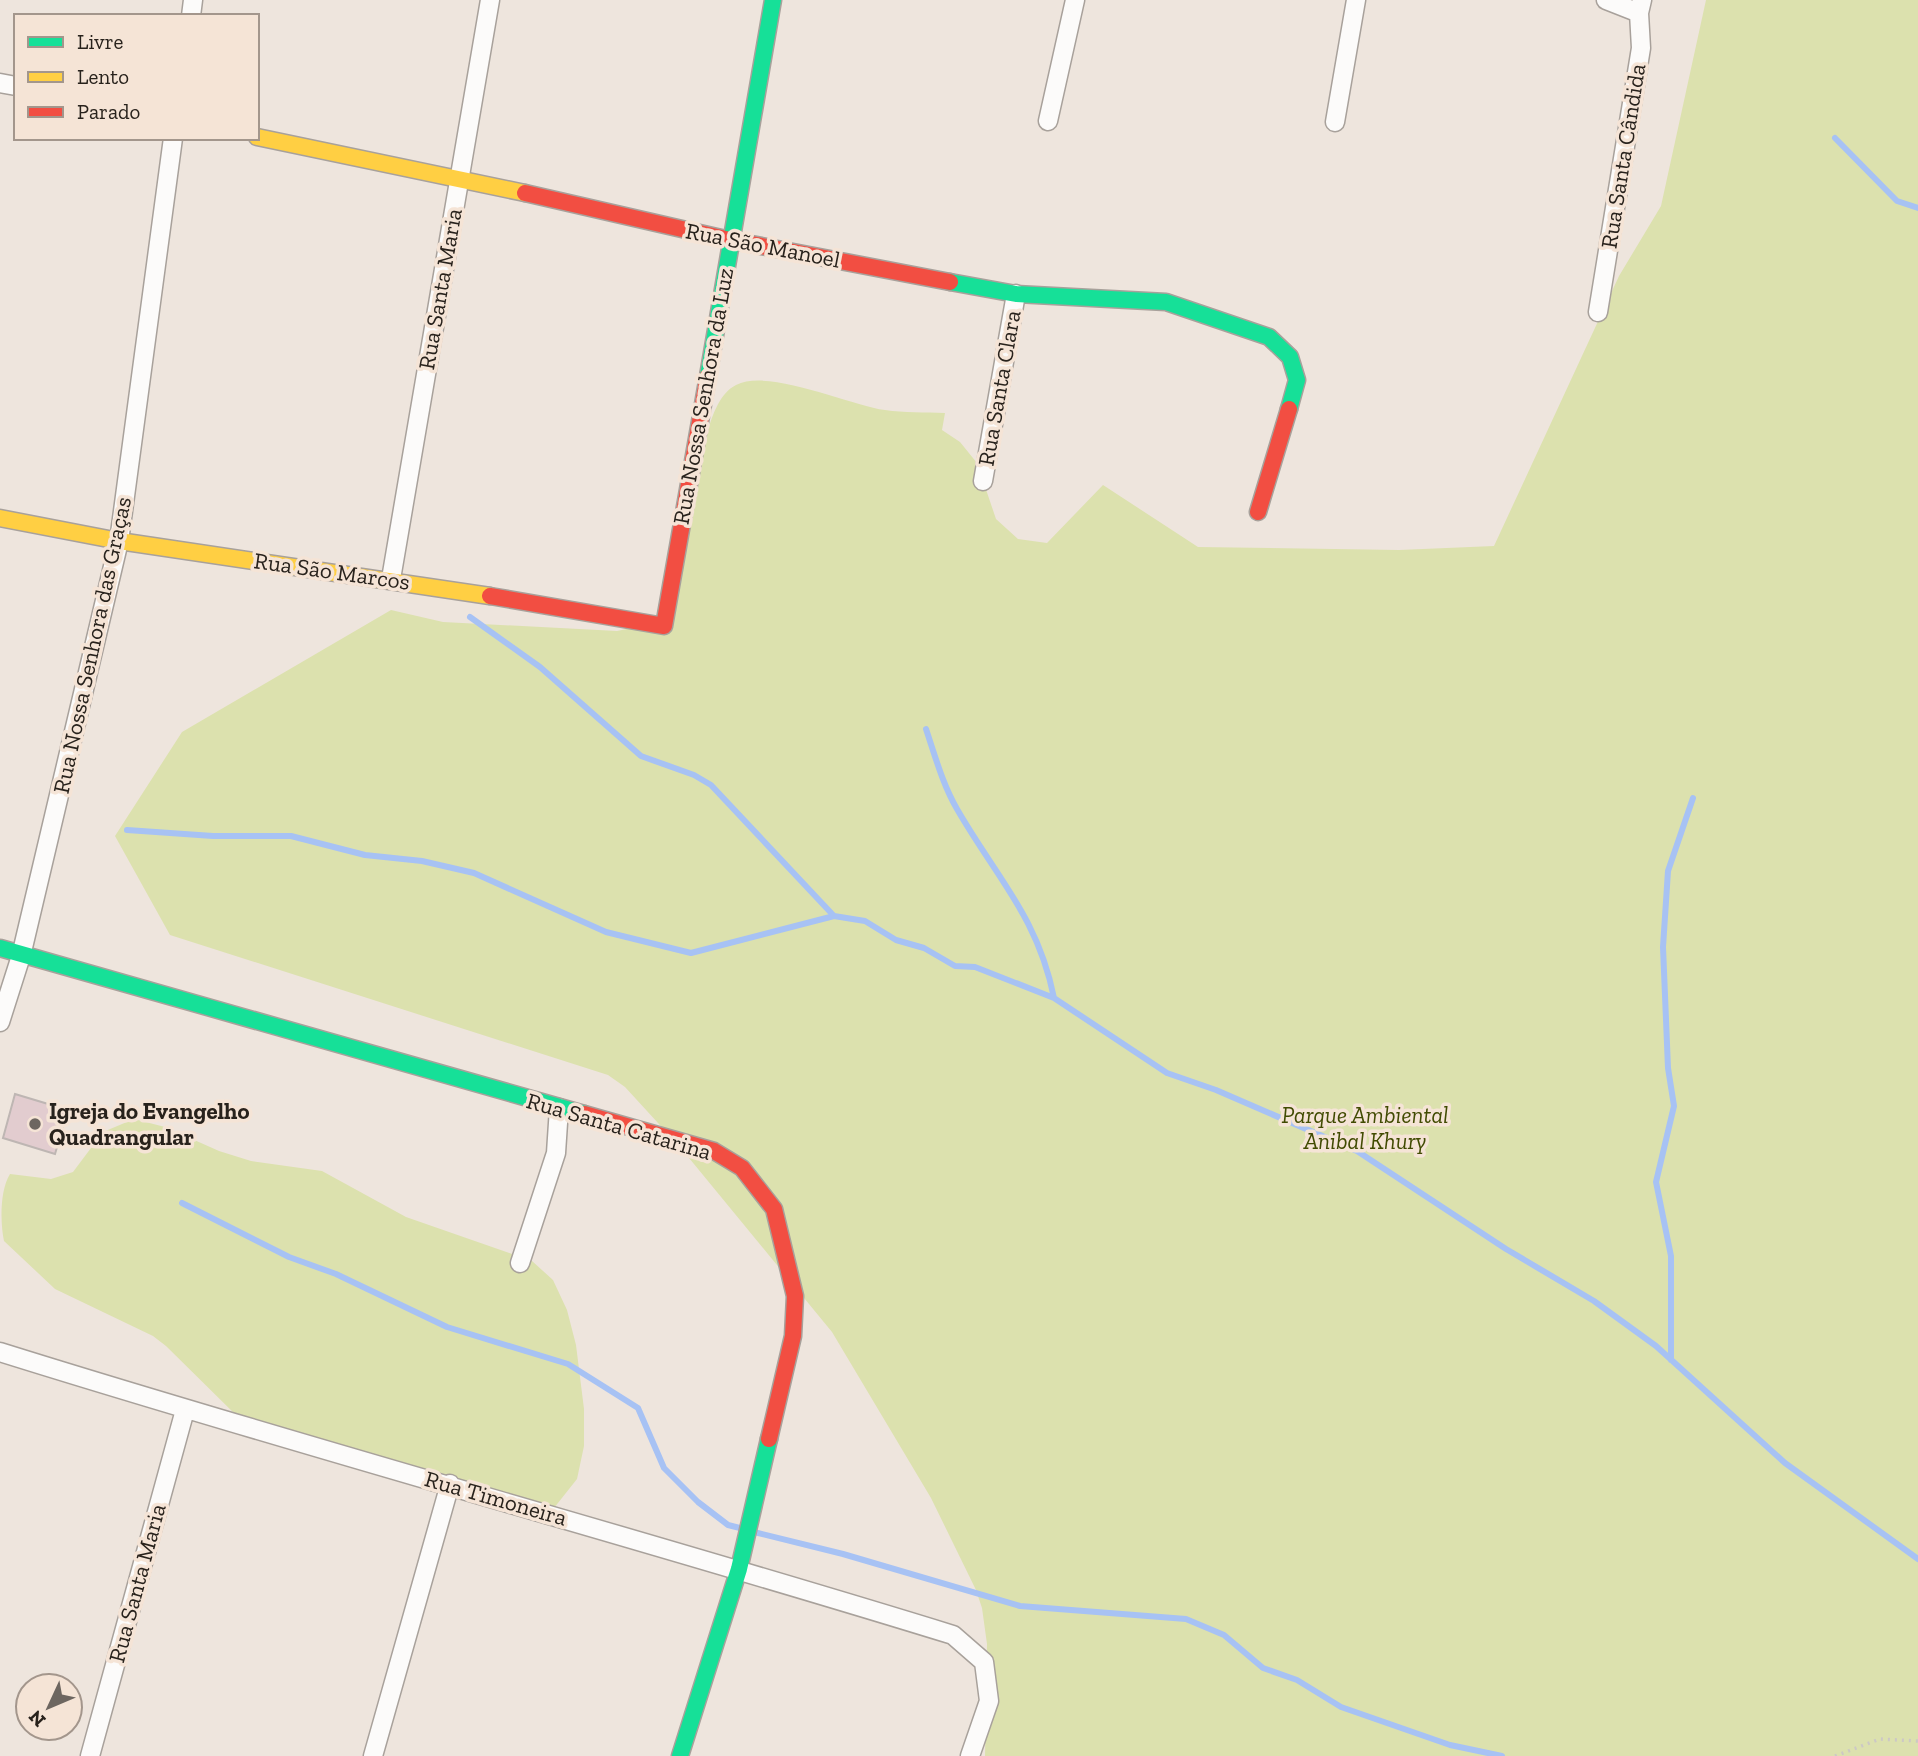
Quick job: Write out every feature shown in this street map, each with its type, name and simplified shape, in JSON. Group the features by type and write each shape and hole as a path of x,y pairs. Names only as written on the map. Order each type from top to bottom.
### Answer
{"street":[{"name":"Rua Santa Maria","path":"391,579 490,0"},
{"name":"Rua Nossa Senhora da Luz","path":"664,626 773,0"},
{"path":"1048,121 1075,0"},
{"path":"1335,122 1356,0"},
{"path":"1606,0 1641,7"},
{"name":"Rua Santa Cândida","path":"1598,312 1641,48 1641,7"},
{"name":"Rua São Manoel","path":"259,137 460,178 730,240 1016,294 1166,302 1269,337 1290,357 1297,380 1258,512"},
{"name":"Rua Nossa Senhora das Graças","path":"0,1022 21,956 119,541 173,140"},
{"name":"Rua Santa Clara","path":"983,481 1016,294"},
{"name":"Rua São Marcos","path":"0,518 119,541 391,579 664,626"},
{"name":"Rua Santa Catarina","path":"0,948 715,1152 742,1168 774,1209 795,1296 793,1336 739,1569 680,1756"},
{"path":"520,1263 556,1153 559,1108"},
{"name":"Rua Timoneira","path":"0,1352 185,1410 450,1484 953,1635 984,1661 989,1701 970,1756"},
{"name":"Rua Santa Maria","path":"90,1756 185,1410"},
{"path":"373,1756 450,1484"}],"path":[{"path":"1835,1756 1880,1739 1918,1741"}],"green space":[{"name":"Parque Ambiental Anibal Khury","path":"1706,0 1918,0 1918,1756 985,1756 987,1644 982,1608 976,1590 931,1498 832,1332 680,1147 625,1087 608,1075 170,935 115,836 182,732 391,610 443,622 617,631 641,626 664,611 712,417 730,389 750,381 788,384 885,410 945,413 942,430 960,442 977,463 996,519 1018,539 1047,543 1103,485 1198,547 1399,550 1494,546 1619,276 1661,206"},
{"path":"134,1119 165,1127 219,1151 251,1161 322,1171 406,1217 532,1261 553,1280 567,1310 576,1345 584,1409 584,1446 577,1479 554,1508 242,1421 153,1336 55,1289 4,1241 2,1206 4,1189 10,1174 51,1179 73,1172 103,1132"}],"building":[{"name":"Igreja do Evangelho Quadrangular","path":"15,1094 68,1110 55,1154 3,1138"}],"waterway":[{"path":"1835,138 1897,201 1918,208"},
{"path":"470,617 540,667 641,756 694,775 711,785 834,916"},
{"path":"926,729 952,800 1014,899 1038,944 1054,998"},
{"path":"1671,1360 1671,1256 1656,1182 1674,1106 1668,1068 1663,947 1668,871 1693,798"},
{"path":"127,830 213,836 291,836 365,855 422,861 474,873 606,932 691,953 834,916 865,921 896,940 924,948 955,966 975,967 1054,998 1167,1073 1216,1090 1357,1151 1506,1249 1594,1301 1656,1346 1785,1463 1918,1559"},
{"path":"182,1203 289,1257 336,1274 447,1327 568,1364 638,1408 664,1468 698,1502 728,1525 744,1529"},
{"path":"754,1532 843,1554 1020,1606 1186,1619 1224,1635 1263,1668 1297,1680 1341,1707 1450,1745 1502,1756"}],"traffic: fast":[{"path":"708,376 773,0"},
{"path":"950,282 1016,294 1166,302 1269,337 1290,357 1297,380 1289,409"},
{"path":"0,948 584,1114"},
{"path":"680,1756 739,1569 769,1439"}],"traffic: slow":[{"path":"259,137 525,193"},
{"path":"0,518 119,541 490,596"}],"traffic: jam":[{"path":"525,193 730,240 950,282"},
{"path":"490,596 664,626 708,376"},
{"path":"1258,512 1289,409"},
{"path":"584,1114 714,1151 742,1168 774,1209 795,1296 793,1336 769,1439"}],"place":[{"name":"Igreja do Evangelho Quadrangular","path":"35,1124"}]}
